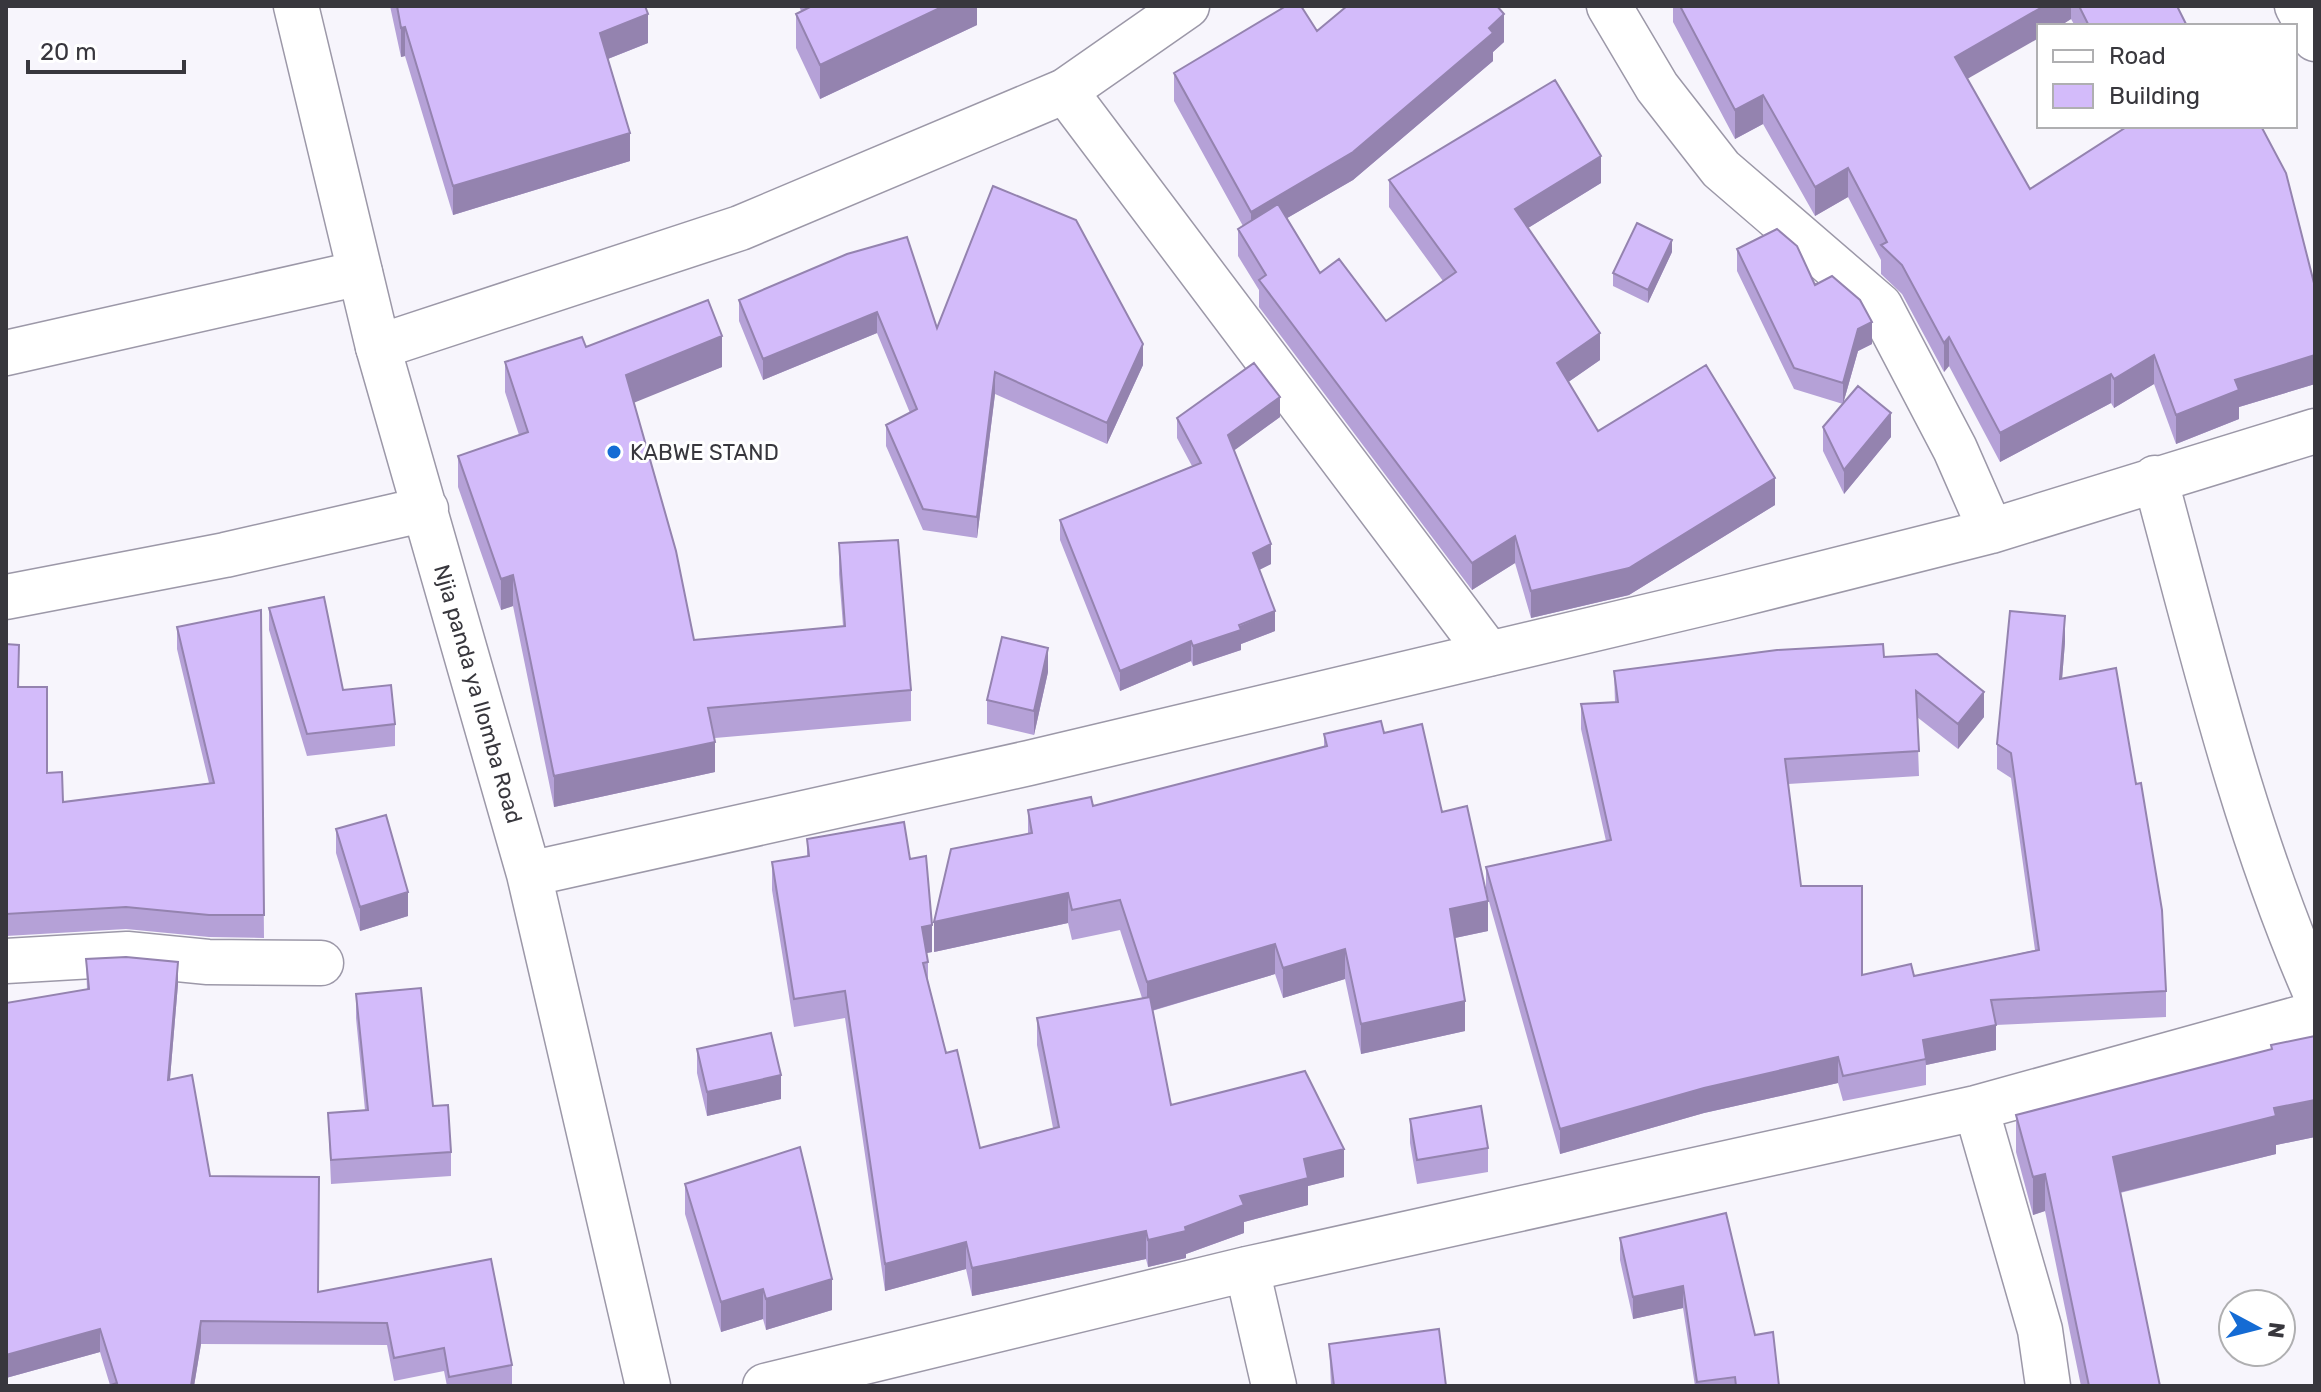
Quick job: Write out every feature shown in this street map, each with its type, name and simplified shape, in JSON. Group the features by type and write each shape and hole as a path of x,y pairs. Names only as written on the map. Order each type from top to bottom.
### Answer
{"street":[{"name":"Njia panda ya Ilomba Road","path":"296,6 378,347 529,874 648,1386"},
{"path":"378,347 740,228 1065,91 1187,6"},
{"path":"1609,6 1657,87 1721,169 1880,306 1955,449 1991,531"},
{"path":"2297,6 2315,39"},
{"path":"1065,91 1489,654"},
{"path":"6,353 360,273"},
{"path":"529,874 1029,763 1991,531 2315,431"},
{"path":"2155,478 2225,736 2281,914 2315,992"},
{"path":"6,597 225,555 426,509"},
{"path":"6,961 127,954 208,962 321,963"},
{"path":"765,1386 1247,1269 1976,1108 2315,1014"},
{"path":"1976,1108 2040,1330 2048,1386"},
{"path":"1247,1269 1274,1386"}],"building":[{"path":"397,6 645,6 648,14 600,33 630,133 453,186 405,27 401,28"},
{"path":"812,6 944,6 820,65 796,14"},
{"path":"1286,6 1301,6 1317,31 1347,6 1497,6 1504,14 1489,28 1493,33 1353,152 1251,212 1174,73"},
{"path":"1680,6 2044,6 1955,57 2030,189 2125,128 2262,128 2286,173 2315,287 2315,355 2235,380 2239,390 2176,415 2154,355 2114,379 2111,374 2000,433 1949,337 1944,343 1902,265 1881,245 1887,242 1848,168 1815,187 1763,95 1735,110"},
{"path":"2079,6 2177,6 2186,24 2088,24"},
{"path":"1555,80 1601,156 1515,209 1600,333 1557,363 1598,431 1706,365 1775,478 1629,568 1531,591 1515,536 1472,563 1259,280 1266,275 1238,229 1278,204 1320,273 1339,259 1386,321 1456,272 1389,180"},
{"path":"993,186 1076,220 1143,344 1107,423 995,372 977,517 923,509 886,425 917,409 877,312 763,359 739,300 847,254 907,237 937,328"},
{"path":"1637,223 1672,240 1648,290 1613,273"},
{"path":"1777,229 1797,246 1815,285 1832,276 1860,300 1872,322 1858,329 1843,383 1794,368 1737,249"},
{"path":"708,300 722,336 626,375 676,551 694,640 845,626 839,543 898,540 911,690 708,708 715,742 554,776 513,575 501,579 458,456 528,432 505,362 582,337 586,347"},
{"path":"1254,363 1280,397 1228,435 1271,544 1253,553 1275,611 1239,625 1241,630 1193,646 1191,641 1120,671 1060,520 1201,463 1177,418"},
{"path":"1858,386 1891,413 1844,470 1823,427"},
{"path":"324,597 343,690 391,685 395,724 307,734 269,608"},
{"path":"261,610 264,915 209,915 126,907 6,914 6,644 19,645 18,687 47,687 47,773 62,772 63,802 214,783 177,627"},
{"path":"2010,611 2065,616 2060,679 2116,668 2136,784 2141,783 2162,910 2166,991 1991,1000 1996,1025 1923,1040 1926,1059 1843,1076 1838,1057 1704,1088 1560,1129 1486,867 1611,840 1581,704 1618,702 1614,671 1777,650 1883,644 1884,657 1937,654 1984,692 1958,724 1916,691 1919,751 1785,759 1801,886 1862,886 1862,975 1911,964 1914,976 2039,950 2011,753 1997,744"},
{"path":"1002,637 1048,648 1034,711 987,700"},
{"path":"1381,721 1384,733 1422,724 1442,812 1467,806 1488,901 1450,909 1465,1001 1361,1024 1345,949 1283,968 1275,944 1147,982 1120,900 1072,910 1068,893 934,922 951,849 1032,833 1028,810 1091,797 1093,806 1327,746 1324,734"},
{"path":"386,815 408,892 360,907 336,829"},
{"path":"904,822 910,859 926,856 932,925 922,927 928,962 923,963 946,1053 957,1050 980,1148 1059,1127 1037,1018 1150,997 1171,1105 1305,1071 1344,1149 1304,1159 1308,1178 1240,1196 1244,1205 1185,1227 1186,1231 1148,1240 1146,1231 972,1268 966,1242 885,1264 845,991 794,999 772,862 809,856 807,839"},
{"path":"126,957 178,962 168,1080 192,1075 210,1176 319,1177 318,1292 491,1259 512,1365 449,1377 444,1348 394,1358 387,1323 201,1321 191,1386 108,1386 117,1383 100,1329 6,1355 6,1003 89,989 86,959"},
{"path":"421,988 433,1106 448,1105 451,1152 331,1160 328,1113 368,1110 356,994"},
{"path":"771,1033 781,1075 707,1092 697,1049"},
{"path":"2315,1036 2315,1100 2274,1108 2276,1116 2113,1157 2160,1386 2089,1386 2045,1174 2033,1177 2016,1115 2272,1049 2271,1045"},
{"path":"1481,1106 1488,1148 1417,1160 1410,1119"},
{"path":"800,1147 832,1279 766,1299 763,1289 721,1302 685,1184"},
{"path":"1726,1213 1755,1335 1773,1332 1779,1386 1736,1386 1735,1377 1697,1382 1683,1286 1633,1297 1620,1238"},
{"path":"1439,1329 1446,1386 1334,1386 1329,1344"}],"place":[{"name":"KABWE STAND","path":"614,452"}]}
